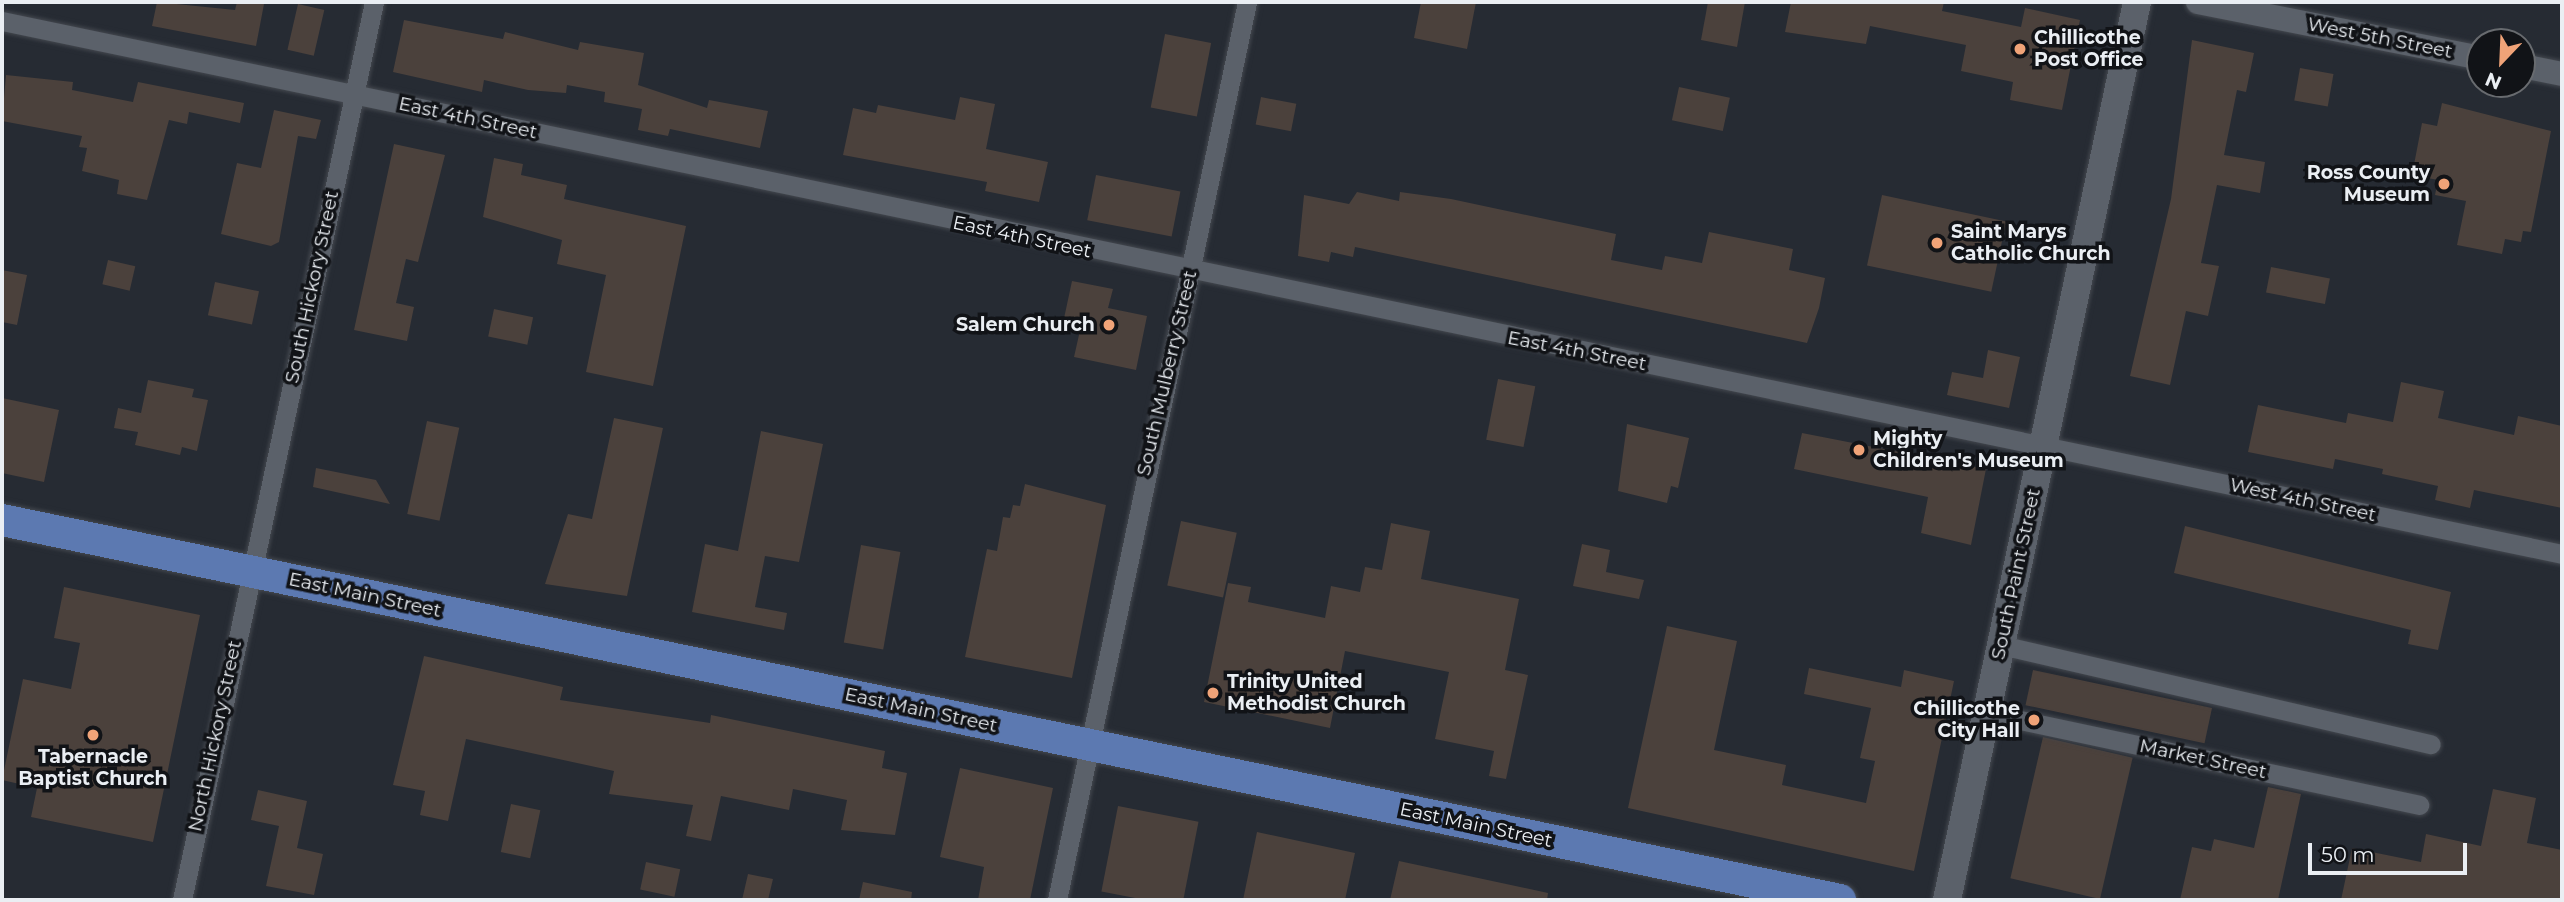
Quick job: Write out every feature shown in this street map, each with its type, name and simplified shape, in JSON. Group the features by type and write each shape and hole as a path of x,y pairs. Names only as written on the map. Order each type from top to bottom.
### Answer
{"main road":[{"name":"South Paint Street","path":"1947,900 2137,2"},
{"name":"East Main Street","path":"2,520 1840,900"}],"street":[{"name":"South Hickory Street","path":"250,572 374,2"},
{"name":"South Mulberry Street","path":"1057,900 1247,2"},
{"name":"West 5th Street","path":"2198,2 2466,55"},
{"name":"East 4th Street","path":"2,21 1189,272 2043,445"},
{"path":"2536,69 2562,74"},
{"name":"West 4th Street","path":"2043,445 2562,554"},
{"name":"North Hickory Street","path":"182,900 250,572"},
{"path":"2001,645 2431,744"},
{"name":"Market Street","path":"1987,713 2418,805"}],"building":[{"path":"157,2 235,10 237,2 264,4 256,46 152,26"},
{"path":"1421,2 1476,2 1467,49 1414,38"},
{"path":"1708,2 1745,2 1737,47 1701,40"},
{"path":"1791,2 1944,2 1942,11 2021,27 2025,8 2080,20 2062,110 2010,100 2013,82 1961,71 1966,45 1870,26 1866,44 1785,32"},
{"path":"298,4 324,10 314,56 287,50"},
{"path":"404,20 503,39 505,32 578,50 580,42 644,53 638,85 707,108 709,100 768,111 760,148 670,129 668,136 638,130 642,109 604,102 605,92 567,85 566,93 528,90 484,80 482,92 393,72"},
{"path":"1165,34 1211,43 1197,117 1151,108"},
{"path":"2192,40 2254,53 2246,92 2237,90 2224,155 2265,162 2260,193 2217,185 2201,263 2219,266 2208,316 2186,311 2170,385 2130,376 2171,199"},
{"path":"2300,68 2333,74 2328,106 2294,100"},
{"path":"6,75 73,82 72,90 133,102 138,82 244,103 240,123 189,112 187,124 169,120 147,200 117,194 119,180 82,171 87,148 79,147 82,136 2,121"},
{"path":"1679,87 1730,98 1723,131 1672,120"},
{"path":"960,97 995,104 986,149 1048,162 1039,202 985,191 987,182 843,155 853,108 876,113 878,105 955,120"},
{"path":"1261,97 1296,104 1291,131 1256,124"},
{"path":"2442,103 2551,131 2531,232 2523,231 2521,242 2505,239 2502,254 2457,245 2466,201 2435,195 2438,180 2412,175 2422,123 2437,126"},
{"path":"274,110 321,120 316,139 298,136 279,242 271,246 221,234 237,163 261,168"},
{"path":"394,144 445,155 418,262 406,259 396,303 414,307 407,341 354,330"},
{"path":"494,158 523,164 521,175 567,185 564,199 686,226 653,386 586,372 606,275 557,264 562,240 483,217"},
{"path":"1096,175 1180,191 1172,237 1087,220"},
{"path":"1357,192 1399,201 1400,192 1451,199 1616,234 1611,260 1662,270 1665,256 1702,263 1709,232 1793,249 1789,270 1825,278 1819,308 1807,343 1355,247 1353,257 1331,252 1329,262 1298,256 1304,195 1349,204"},
{"name":"Saint Marys Catholic Church","path":"1882,195 2006,221 1991,292 1867,265"},
{"path":"108,260 135,266 130,291 102,284"},
{"path":"2271,267 2330,278 2325,304 2266,293"},
{"path":"2,270 27,275 17,325 2,322"},
{"name":"Salem Church","path":"1072,281 1113,289 1108,308 1147,316 1136,370 1074,357 1081,326 1063,323"},
{"path":"215,282 259,291 252,325 208,315"},
{"path":"494,309 533,317 527,345 488,336"},
{"path":"1988,350 2020,357 2009,408 1947,395 1952,372 1983,378"},
{"path":"1498,379 1535,386 1523,447 1486,440"},
{"path":"148,380 194,389 192,397 208,400 197,451 182,447 180,455 135,445 138,432 114,428 118,408 141,413"},
{"path":"2401,382 2444,391 2438,418 2514,435 2518,416 2562,426 2562,508 2474,490 2470,508 2435,500 2438,486 2382,474 2383,469 2335,459 2333,469 2248,452 2258,405 2346,423 2348,413 2393,422"},
{"path":"2,398 59,410 44,482 2,473"},
{"path":"614,418 663,428 627,596 545,584 568,514 592,519"},
{"path":"427,421 459,428 440,521 407,514"},
{"path":"1627,424 1689,438 1678,488 1671,486 1667,503 1618,491"},
{"path":"761,431 823,444 799,562 765,556 755,607 787,613 784,630 692,612 705,544 738,551"},
{"path":"1802,433 1986,469 1971,545 1921,533 1928,497 1794,469"},
{"path":"316,468 376,480 390,504 313,487"},
{"path":"1025,484 1106,505 1072,678 965,657 987,549 997,551 1003,517 1010,518 1013,505 1020,506"},
{"path":"1181,521 1237,533 1223,597 1167,586"},
{"path":"1391,523 1430,531 1421,579 1519,599 1505,670 1528,675 1506,779 1489,776 1494,751 1435,739 1449,672 1345,651 1330,728 1204,702 1228,583 1251,587 1248,602 1325,618 1331,586 1360,592 1365,567 1382,570"},
{"path":"2185,526 2451,592 2438,650 2408,644 2411,630 2174,573"},
{"path":"1582,544 1610,550 1606,572 1644,580 1639,599 1573,586"},
{"path":"861,545 900,552 883,649 844,642"},
{"name":"Tabernacle Baptist Church","path":"64,587 200,615 153,842 31,817 37,788 2,780 23,679 71,689 80,643 54,638"},
{"path":"1667,626 1737,641 1714,750 1786,765 1782,785 1866,803 1875,761 1860,758 1871,708 1804,694 1809,668 1901,687 1904,670 1954,681 1914,871 1628,808"},
{"path":"424,656 563,687 560,700 710,723 711,715 885,751 882,768 907,773 895,835 841,830 847,800 793,789 789,810 721,796 711,841 686,836 693,805 609,794 614,771 466,739 448,821 420,815 425,791 393,785"},
{"path":"2033,670 2212,708 2205,743 2026,705"},
{"path":"2043,737 2133,758 2100,899 2010,878"},
{"path":"960,768 1053,788 1030,900 978,900 984,867 940,857"},
{"path":"2268,787 2301,794 2278,900 2180,900 2192,847 2211,851 2214,839 2254,848"},
{"path":"2493,789 2536,798 2527,843 2562,850 2562,900 2341,900 2352,848 2421,862 2426,834 2481,846"},
{"path":"258,790 307,801 297,848 323,854 314,895 266,886 279,826 251,820"},
{"path":"511,804 540,810 530,858 501,852"},
{"path":"1118,806 1198,822 1183,900 1146,900 1101,891"},
{"path":"1257,832 1355,853 1345,900 1243,900"},
{"path":"1399,861 1548,893 1547,900 1390,900"},
{"path":"646,862 680,869 674,897 640,889"},
{"path":"748,874 773,879 768,900 742,900"},
{"path":"863,882 912,892 911,900 859,900"}],"place":[{"name":"Chillicothe Post Office","path":"2020,49"},
{"name":"Ross County Museum","path":"2444,184"},
{"name":"Saint Marys Catholic Church","path":"1937,243"},
{"name":"Salem Church","path":"1109,325"},
{"name":"Mighty Children's Museum","path":"1859,450"},
{"name":"Trinity United Methodist Church","path":"1213,693"},
{"name":"Chillicothe City Hall","path":"2034,720"},
{"name":"Tabernacle Baptist Church","path":"93,735"}]}
